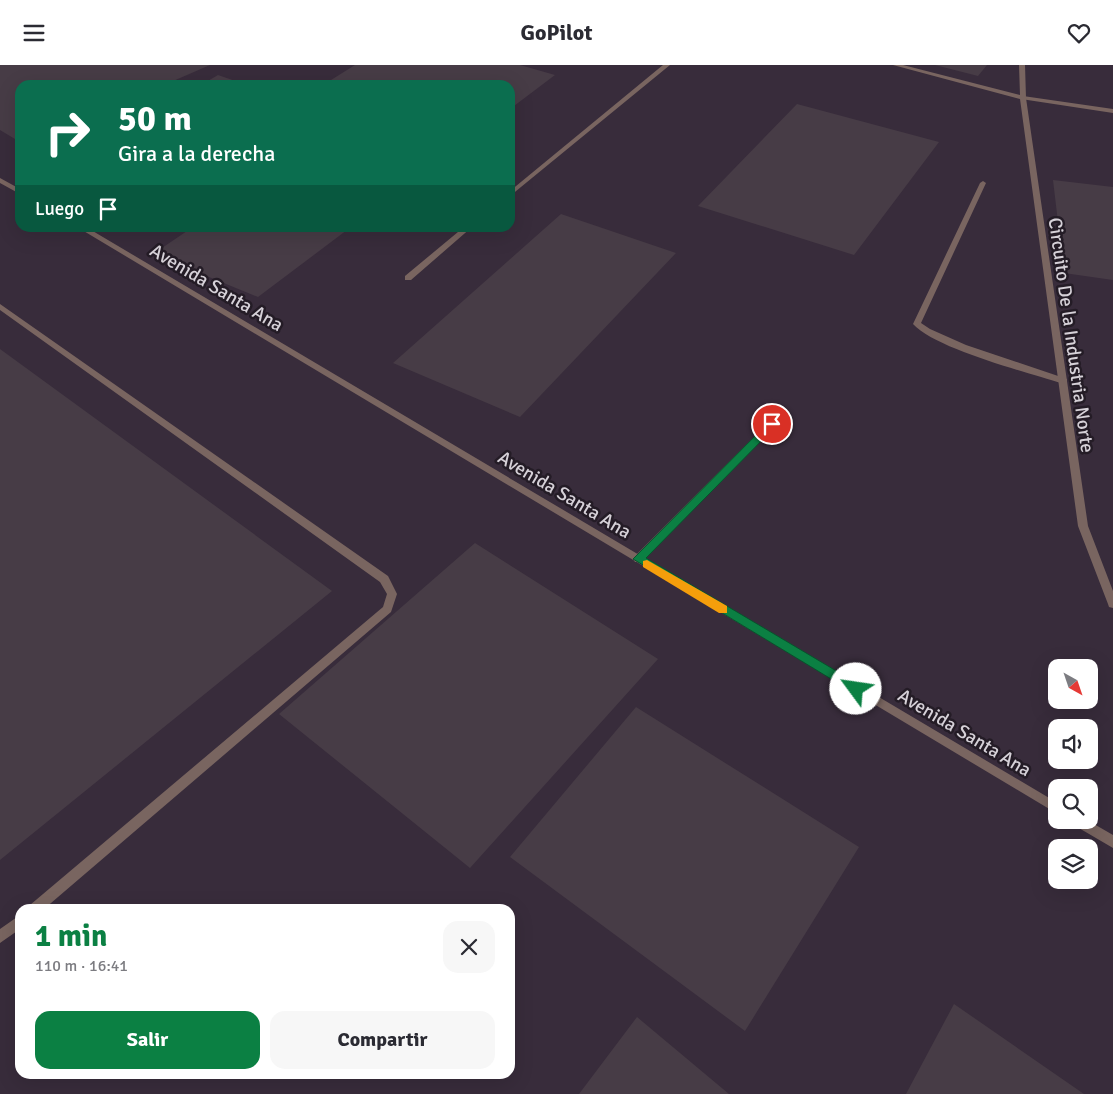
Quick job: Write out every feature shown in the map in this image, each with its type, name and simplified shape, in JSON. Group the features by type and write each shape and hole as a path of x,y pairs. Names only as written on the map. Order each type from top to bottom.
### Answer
{"street":[{"path":"515,190 667,65"},
{"path":"896,65 1024,98 1113,111"},
{"name":"Circuito De la Industria Norte","path":"1022,65 1024,98 1064,381 1082,526 1113,604"},
{"path":"0,180 15,189"},
{"path":"983,183 917,323 928,332 966,347 1064,381"},
{"name":"Avenida Santa Ana","path":"88,232 1048,803"},
{"path":"408,278 463,232"},
{"path":"0,306 384,579 392,594 387,609 40,904"},
{"path":"638,559 772,424"},
{"path":"1091,829 1113,842"},
{"path":"0,937 15,925"}],"shaded area":[{"path":"0,65 1113,65 1113,1094 0,1094"}],"building":[{"path":"0,65 210,65 176,80 15,80 15,139 0,130"},
{"path":"355,65 520,65 555,75 515,105 515,80 331,80"},
{"path":"935,65 987,65 978,76"},
{"path":"218,75 232,80 210,80"},
{"path":"797,104 939,142 854,255 698,206"},
{"path":"1053,180 1113,187 1113,280 1064,273"},
{"path":"561,214 676,253 520,417 393,363"},
{"path":"186,232 344,232 258,297 153,254"},
{"path":"0,349 332,591 0,860"},
{"path":"475,543 658,659 470,868 279,714"},
{"path":"636,707 859,847 745,1031 510,857"},
{"path":"954,1004 1084,1094 906,1094"},
{"path":"637,1017 729,1094 579,1094"}],"slow traffic":[{"path":"647,564 723,610"}],"route":[{"path":"772,424 638,559 856,689"}]}
